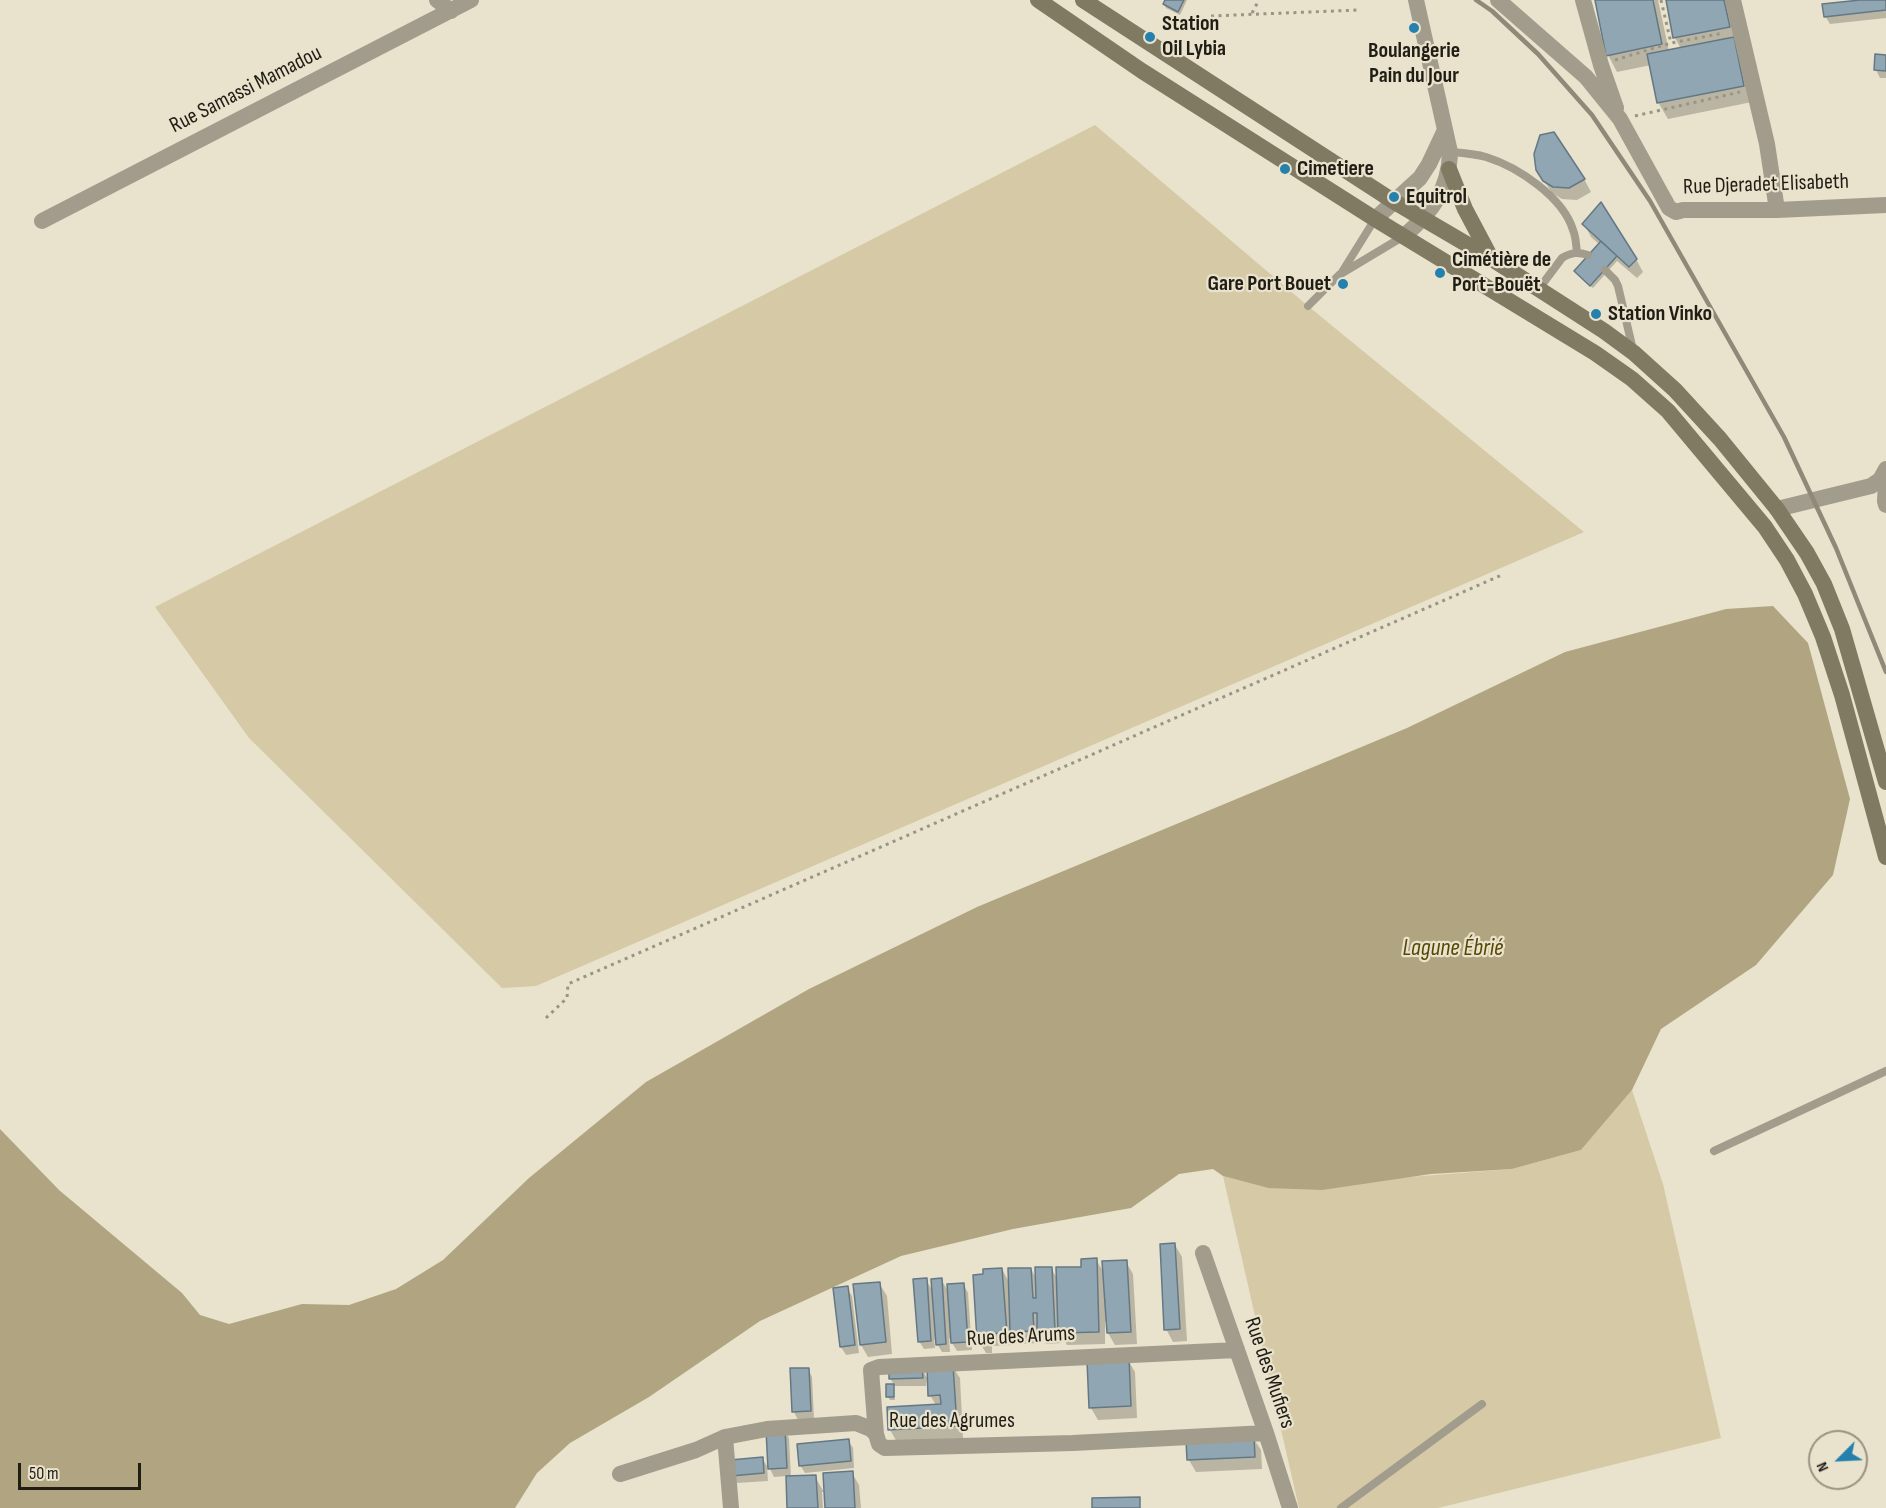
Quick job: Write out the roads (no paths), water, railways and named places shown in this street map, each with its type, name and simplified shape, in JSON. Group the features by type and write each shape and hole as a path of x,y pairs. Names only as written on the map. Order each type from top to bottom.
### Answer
{"main road":[{"path":"1038,0 1142,71 1375,219 1595,353 1632,379 1668,411 1766,527 1806,594 1842,695 1886,857"},
{"path":"1083,0 1393,201 1492,259 1604,331 1634,353 1675,390 1713,431 1777,509 1807,553 1824,584 1842,628 1886,782"},
{"path":"1450,160 1465,209 1492,259"}],"street":[{"path":"437,0 451,11"},
{"name":"Rue Samassi Mamadou","path":"42,221 471,0"},
{"path":"1404,236 1424,219 1442,191 1450,160 1416,0"},
{"name":"Rue Djeradet Elisabeth","path":"1498,0 1586,77 1620,119 1670,208 1676,212 1886,205"},
{"path":"1583,0 1601,64 1620,119"},
{"path":"1733,0 1767,144 1777,210"},
{"path":"1375,219 1419,178 1429,164 1445,130"},
{"path":"1777,509 1870,486 1880,480 1886,469"},
{"path":"1886,482 1884,501 1886,505"},
{"name":"Rue des Mufiers","path":"1203,1253 1238,1350 1290,1508"},
{"name":"Rue des Arums","path":"876,1434 872,1370 879,1367 1238,1350"},
{"name":"Rue des Agrumes","path":"620,1474 696,1450 725,1437 767,1429 856,1423 868,1426 876,1434 879,1444 885,1448 1073,1443 1266,1433"},
{"path":"725,1437 730,1508"}],"lane":[{"path":"1450,160 1484,156 1519,171 1546,192 1570,222 1574,230 1577,252"},
{"path":"1340,275 1375,219"},
{"path":"1308,306 1340,275 1404,236"},
{"path":"1538,290 1562,258 1577,252 1588,255"},
{"path":"1605,270 1616,280 1634,353"},
{"path":"1714,1151 1886,1071"},
{"path":"1341,1508 1482,1404"}],"water":[{"name":"Lagune Ébrié","path":"1773,606 1808,643 1850,799 1833,875 1756,965 1661,1029 1632,1090 1581,1150 1512,1169 1431,1174 1322,1190 1268,1188 1223,1176 1213,1169 1179,1174 1131,1208 1013,1229 901,1256 760,1321 649,1397 570,1443 537,1473 515,1508 0,1508 0,1129 59,1190 182,1293 200,1315 229,1324 302,1304 349,1305 396,1289 443,1260 529,1178 646,1082 809,989 977,907 1407,728 1565,652 1726,609"}],"railway":[{"path":"1476,0 1492,11 1538,54 1592,115 1650,201 1784,437 1836,548 1886,672"}],"place":[{"name":"Boulangerie Pain du Jour","path":"1414,28"},
{"name":"Station Oil Lybia","path":"1150,37"},
{"name":"Cimetiere","path":"1285,169"},
{"name":"Equitrol","path":"1394,197"},
{"name":"Cimétière de Port-Bouët","path":"1440,273"},
{"name":"Gare Port Bouet","path":"1343,284"},
{"name":"Station Vinko","path":"1596,314"}]}
